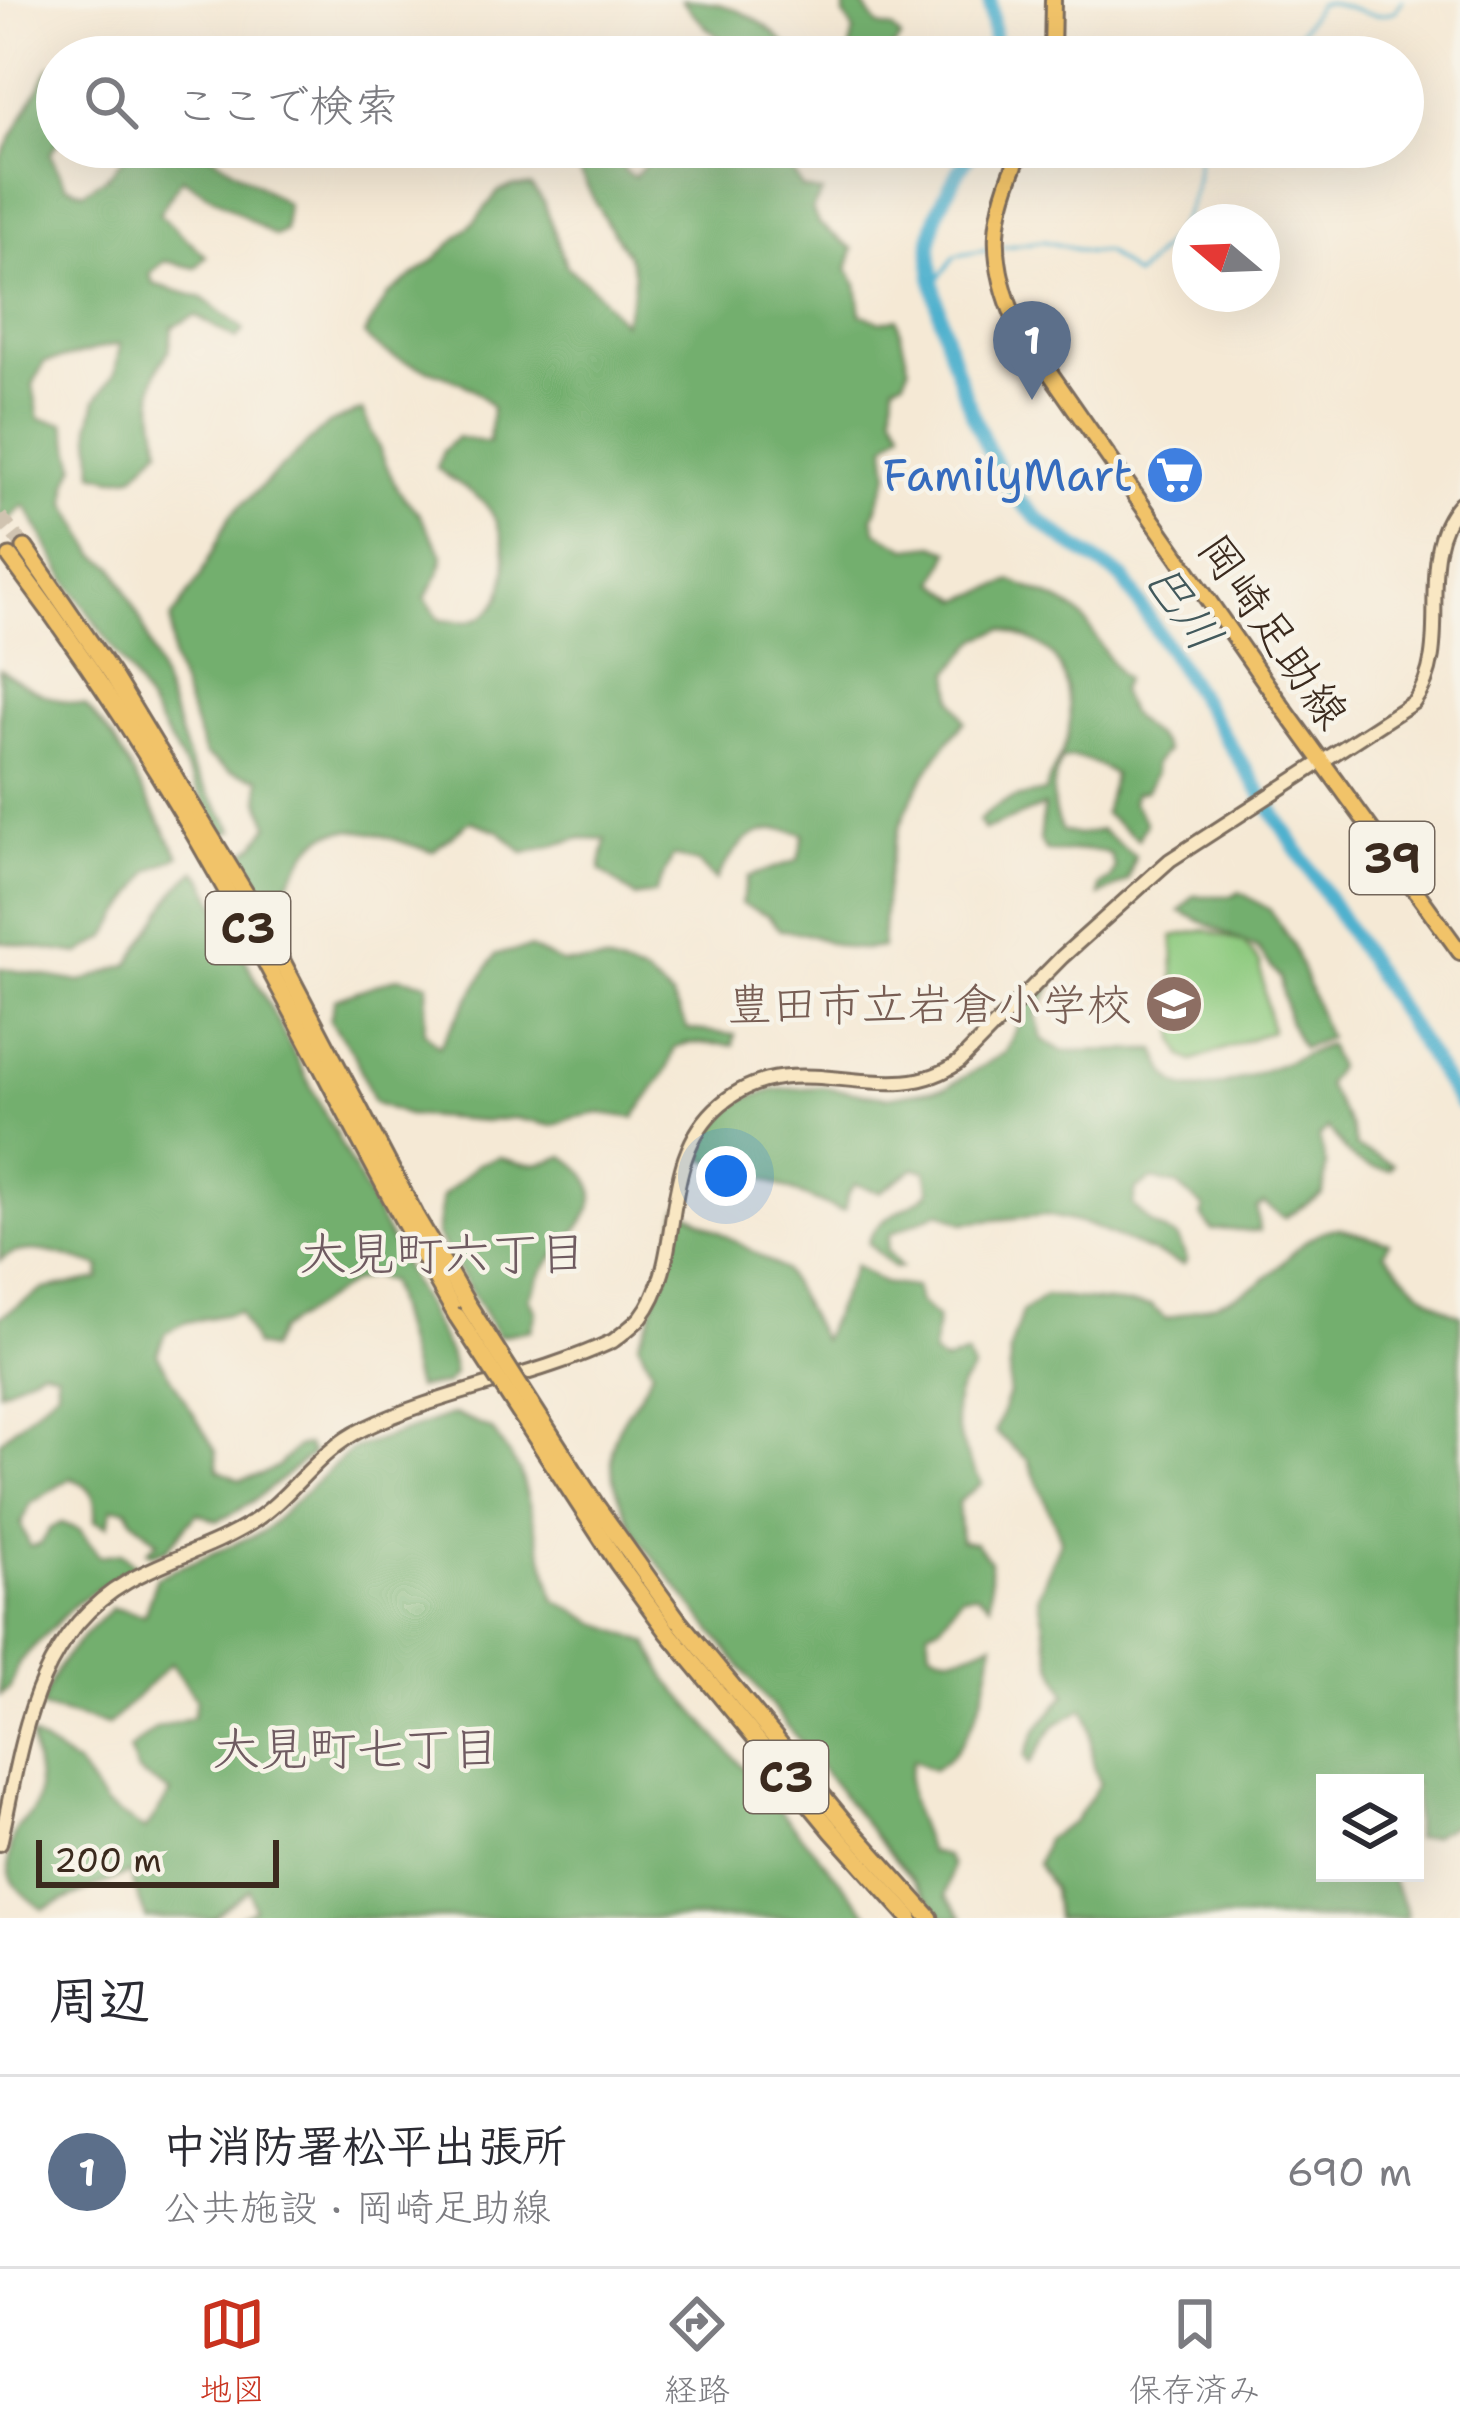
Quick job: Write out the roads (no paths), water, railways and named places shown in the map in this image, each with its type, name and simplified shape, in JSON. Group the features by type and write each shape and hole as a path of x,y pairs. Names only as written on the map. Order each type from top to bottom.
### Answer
{"highway":[{"name":"C3","path":"18,552 218,874 361,1145 617,1562 897,1885 932,1918"},
{"name":"C3","path":"673,1626 832,1832 910,1918"}],"main road":[{"path":"1052,36 1053,0"},
{"name":"岡崎足助線","path":"1014,168 998,205 995,238 1000,279 1018,327 1460,952"},
{"path":"0,1844 38,1684 64,1638 92,1607 126,1582 257,1520 325,1454 362,1430 613,1341 642,1316 652,1296 684,1159 696,1133 722,1103 750,1084 787,1076 914,1083 940,1075 1170,860 1399,714 1425,686 1431,663 1439,547 1446,523 1460,503"}],"waterway":[{"name":"巴川","path":"990,0 994,36"},
{"path":"1297,36 1319,4 1376,15 1395,11 1402,0"},
{"name":"巴川","path":"962,168 937,214 931,265 945,335 988,449 1030,512 1123,578 1460,1104"},
{"path":"1004,247 1043,241 1106,252 1135,276 1182,219 1197,168"},
{"path":"932,287 955,256 994,249"}],"tunnel":[{"path":"0,517 25,548"}],"place":[{"name":"中消防署松平出張所","path":"1032,400"},
{"name":"FamilyMart","path":"1175,475"},
{"name":"豊田市立岩倉小学校","path":"1174,1004"}],"district":[{"name":"大見町六丁目","path":"443,1253"},
{"name":"大見町七丁目","path":"356,1748"}]}
